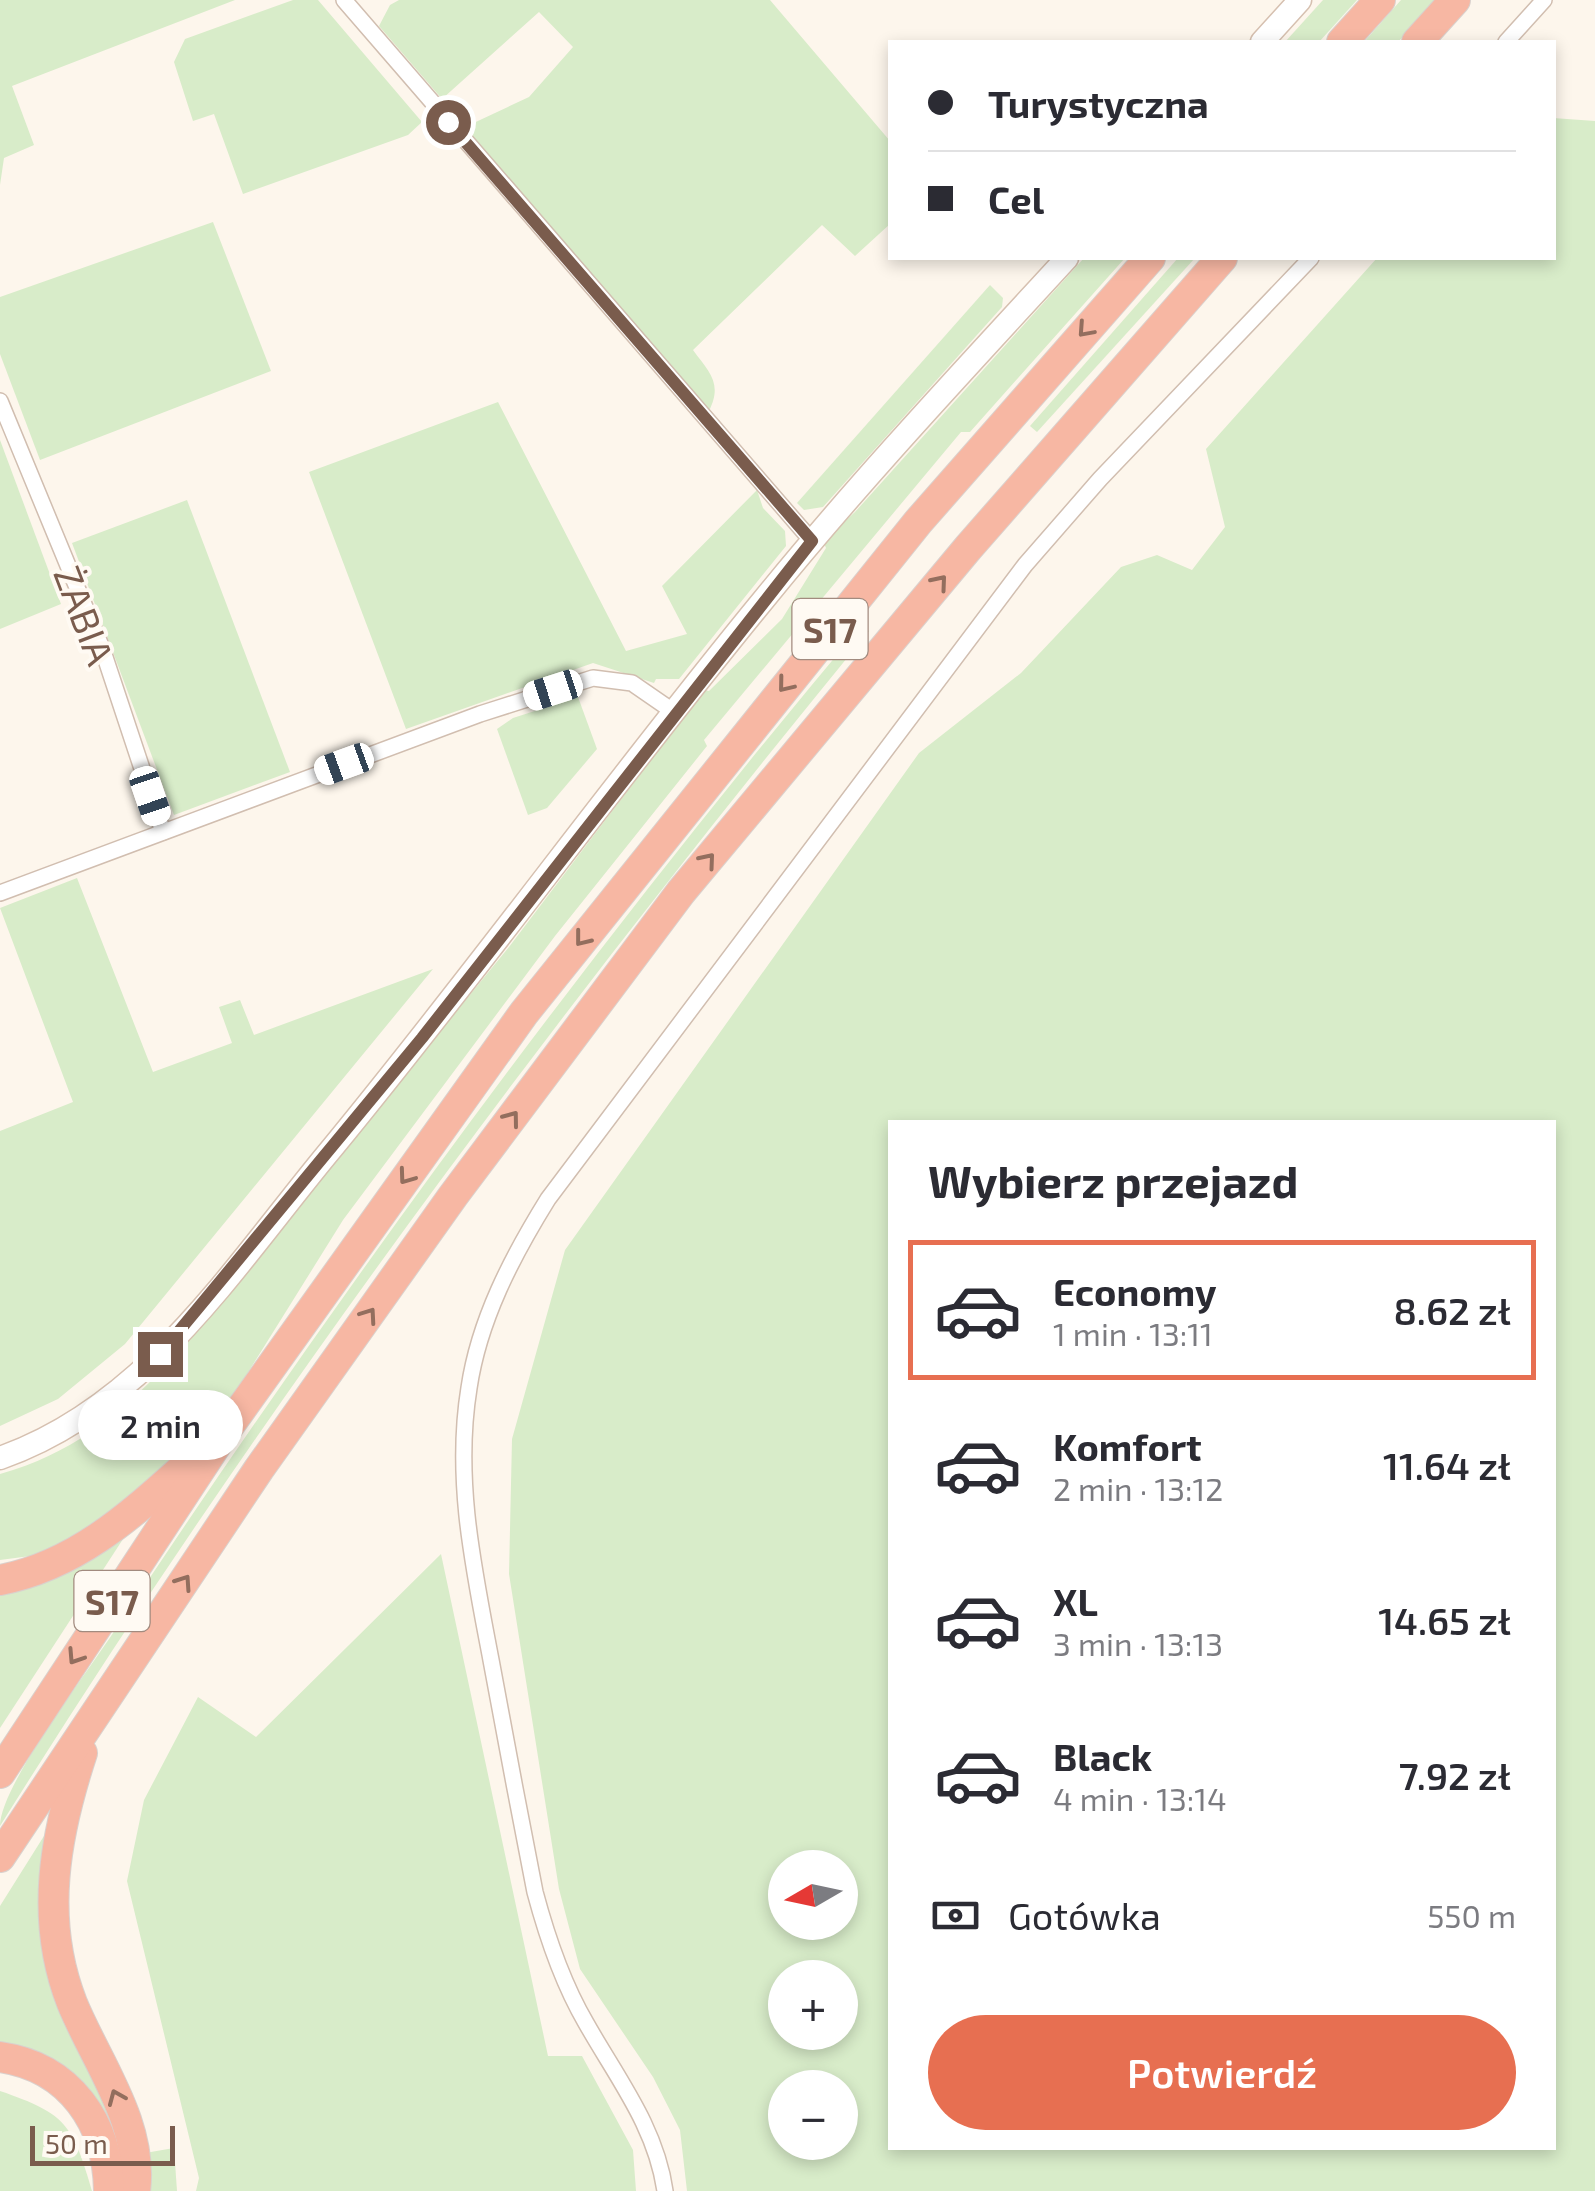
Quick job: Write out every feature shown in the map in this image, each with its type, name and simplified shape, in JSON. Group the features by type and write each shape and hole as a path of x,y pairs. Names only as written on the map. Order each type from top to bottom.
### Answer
{"highway":[{"path":"1344,40 1380,0"},
{"path":"1419,40 1455,0"},
{"name":"S17","path":"0,1772 226,1430 524,1012 918,522 1148,260"},
{"name":"S17","path":"0,1857 271,1453 453,1196 681,892 968,548 1220,260"},
{"path":"0,1580 55,1562 100,1538 226,1430"},
{"path":"92,1722 68,1797 51,1904 70,1998 116,2094 134,2148 135,2191"},
{"path":"0,2057 25,2060 63,2082 90,2112 104,2144 109,2191"}],"street":[{"path":"344,0 812,541"},
{"path":"1264,40 1300,0"},
{"path":"1508,40 1544,0"},
{"path":"0,1458 45,1441 88,1416 169,1345 422,1038 674,712 812,541 1065,260"},
{"path":"665,2191 660,2157 626,2086 584,2020 550,1947 534,1892 466,1526 463,1451 469,1386 488,1314 515,1252 548,1200 944,668 1100,478 1309,260"},
{"name":"ŻABIA","path":"0,401 102,648 163,832"},
{"path":"0,893 480,714 593,678 632,683 674,712"}],"green space":[{"path":"0,0 235,0 12,86 34,145 4,158 0,185"},
{"path":"293,0 318,0 422,122 408,135 243,194 214,114 193,121 174,62 185,39"},
{"path":"399,0 770,0 888,139 888,226 855,256 822,225 693,350 714,385 709,411 465,127 529,97 573,47 539,12 442,99 379,26 390,5"},
{"path":"1323,0 1357,0 1321,40 1287,40"},
{"path":"1401,0 1437,0 1400,40 1366,40"},
{"path":"1556,118 1595,121 1595,2191 687,2191 680,2130 653,2077 580,1969 559,1889 509,1574 512,1439 565,1250 919,753 1021,673 1121,567 1157,555 1192,570 1225,527 1206,449 1375,260 1556,260"},
{"path":"213,222 271,371 40,460 0,354 0,297"},
{"path":"1082,260 1123,260 970,432 961,432 704,740 707,746 555,936 343,1220 219,1419 168,1476 102,1520 38,1555 0,1560 0,1474 49,1456 91,1432 167,1365 509,947 704,690 709,691 782,619 826,548 823,541 855,512"},
{"path":"1176,260 1193,260 1037,432 1030,426"},
{"path":"990,285 1003,298 1002,307 823,507 804,510 797,503"},
{"path":"498,402 626,651 687,634 662,586 757,490 763,508 785,531 786,546 679,679 656,679 654,683 593,663 406,729 309,472"},
{"path":"0,440 61,604 0,629"},
{"path":"187,500 290,772 174,815 72,543"},
{"path":"861,626 869,631 526,1066 307,1365 99,1670 0,1826 14,1785 47,1730 380,1245 663,869"},
{"path":"578,697 597,749 547,808 528,815 497,729 513,718"},
{"path":"77,878 153,1072 232,1043 219,1007 240,1000 254,1035 433,969 125,1344 58,1399 0,1426 0,1131 73,1102 0,908"},
{"path":"125,1536 0,1728 0,1590"},
{"path":"441,1554 548,2056 582,2056 633,2150 636,2191 196,2191 199,2178 127,1881 144,1800 198,1697 256,1737"},
{"path":"49,1828 43,1878 116,2129 125,2177 117,2146 0,2045 0,1906"},
{"path":"0,2091 40,2107 64,2124 79,2150 92,2191 0,2191"},
{"path":"174,2148 177,2191 149,2191 145,2153"}],"route":[{"path":"160,1354 422,1038 674,712 812,541 448,122"}]}
